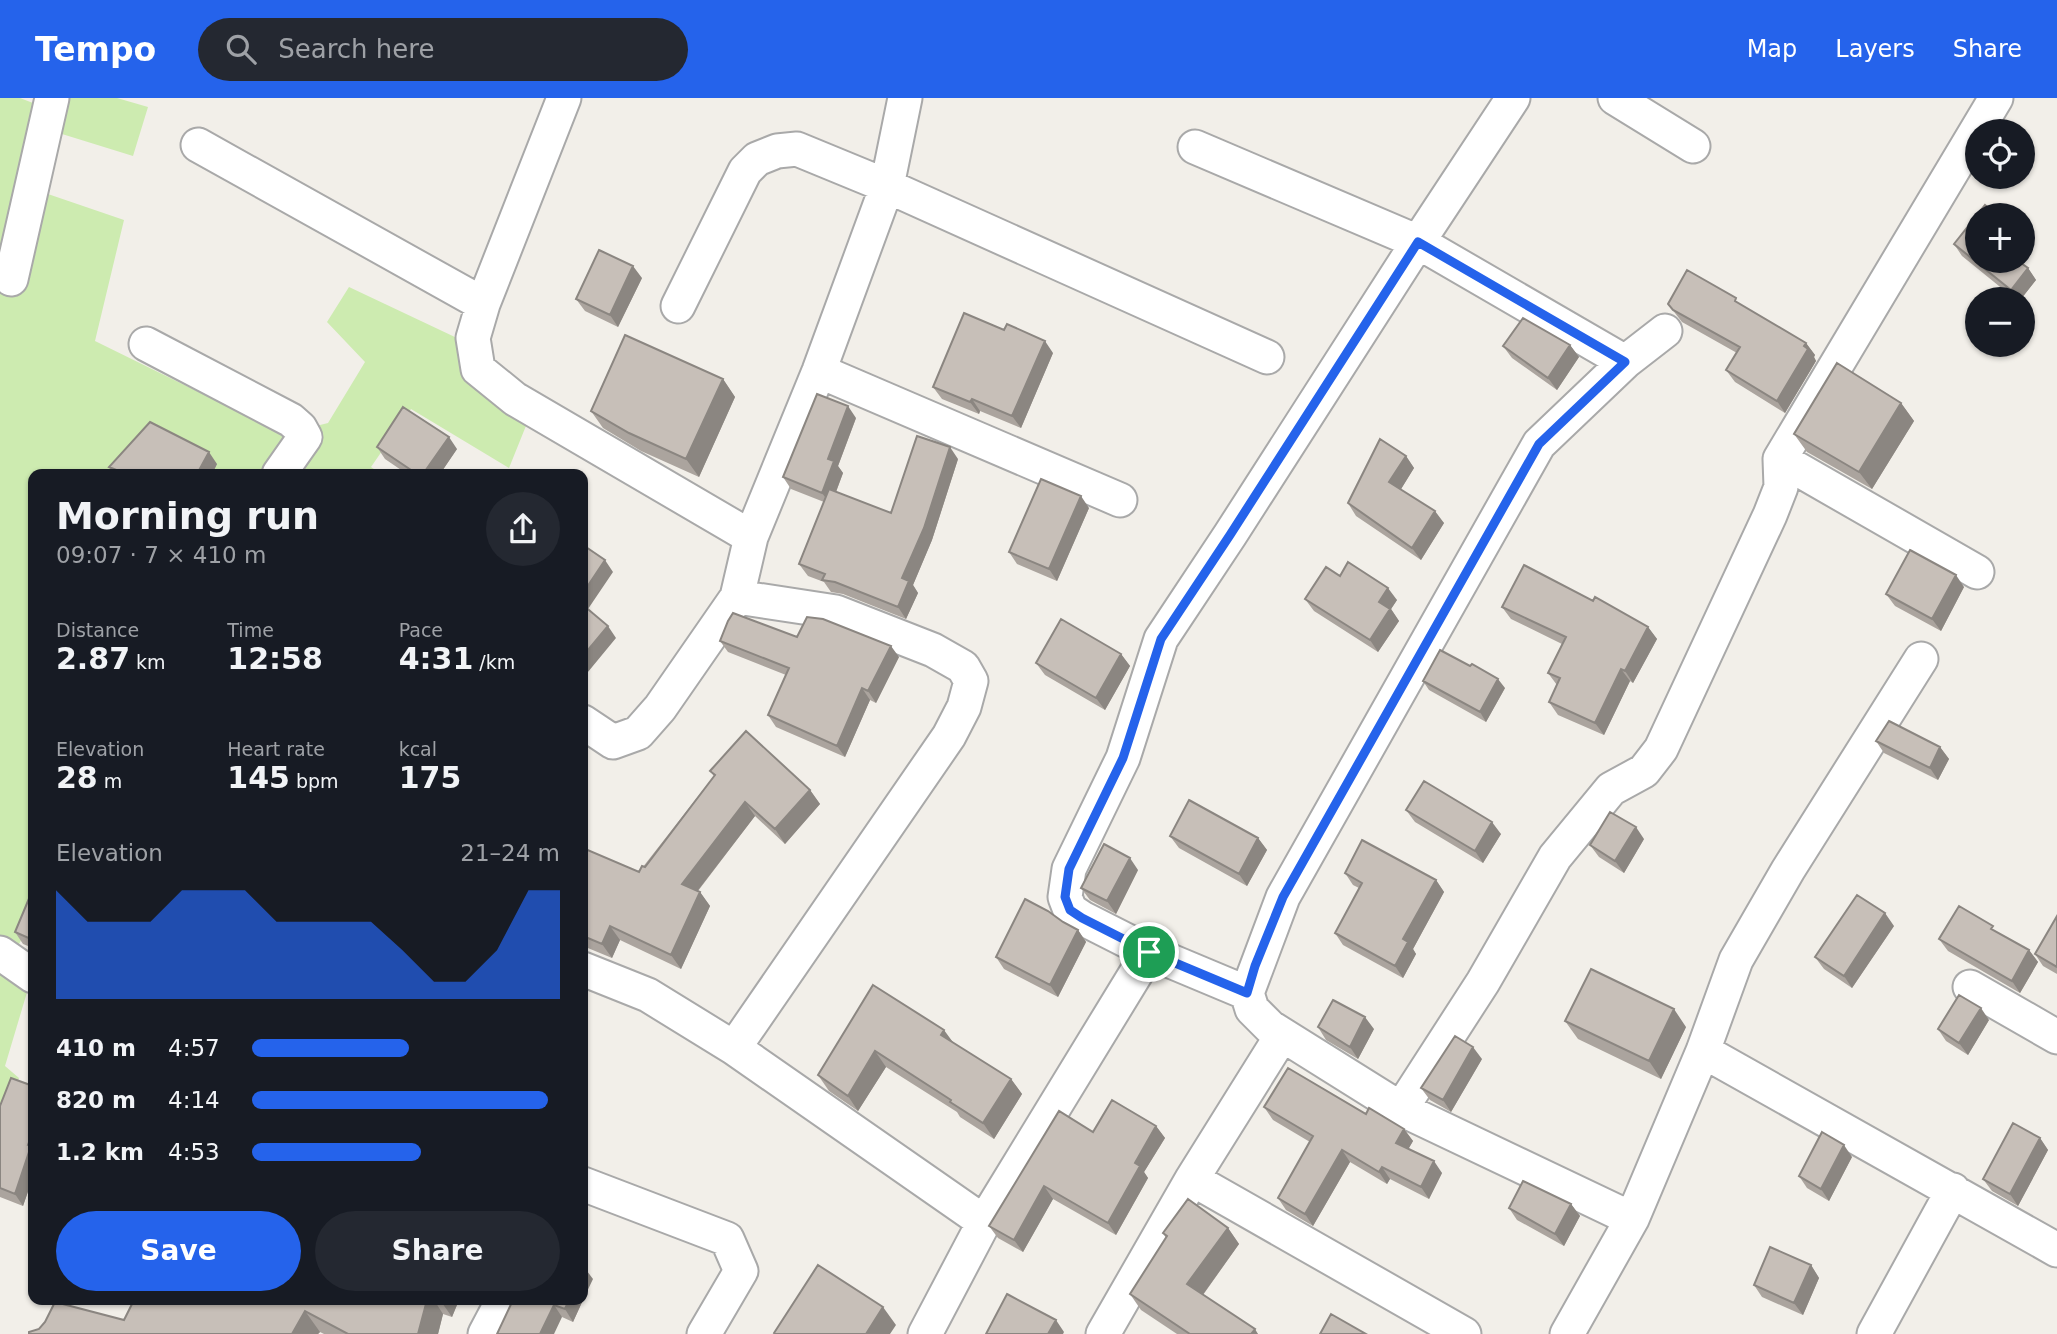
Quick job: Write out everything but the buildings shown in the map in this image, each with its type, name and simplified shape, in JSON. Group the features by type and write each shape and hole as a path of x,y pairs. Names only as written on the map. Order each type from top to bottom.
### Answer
{"street":[{"path":"11,279 51,98"},
{"path":"564,98 482,304 473,338 478,369 515,399 751,537"},
{"path":"588,725 613,741 638,733 660,708 737,597 751,537 819,371 887,186 905,98"},
{"path":"1247,993 1149,952 1070,910 1065,897 1069,869 1123,758 1161,639 1513,98"},
{"path":"1615,98 1693,146"},
{"path":"1401,1109 1483,982 1555,856 1611,789 1644,771 1661,749 1770,515 1781,487 1780,459 1996,98"},
{"path":"198,145 482,304"},
{"path":"1195,147 1418,242 1625,362"},
{"path":"678,306 745,171 757,159 777,151 797,149 887,186 1267,357"},
{"path":"1632,1219 1401,1109 1270,1027 1252,1009 1247,993 1283,897 1539,444 1625,362 1665,331"},
{"path":"146,344 291,420 300,428 305,437 283,469"},
{"path":"819,371 1120,500"},
{"path":"1780,459 1977,572"},
{"path":"734,1048 948,736 964,707 971,681 963,667 933,650 836,612 737,597"},
{"path":"1567,1334 1632,1219 1703,1051 1736,960 1788,870 1921,659"},
{"path":"925,1334 984,1222 1149,952"},
{"path":"0,954 28,973"},
{"path":"588,972 648,995 734,1048 984,1222"},
{"path":"1970,987 2057,1037"},
{"path":"1102,1334 1192,1179 1282,1035"},
{"path":"1703,1051 2057,1250"},
{"path":"1192,1179 1464,1334"},
{"path":"588,1186 727,1239 741,1271 704,1334"},
{"path":"1874,1334 1953,1190"},
{"path":"485,1334 500,1305"}],"green space":[{"path":"0,98 20,98 33,103 46,98 117,98 148,107 133,156 62,134 45,193 124,220 95,341 284,434 328,423 365,362 327,322 349,287 457,338 536,401 509,468 411,409 371,467 374,469 28,469 28,927 17,948 0,937 0,260 3,246 0,245"},
{"path":"0,968 28,989 5,1066 19,1078 0,1131"}],"route":[{"path":"1418,242 1625,362 1539,444 1283,897 1247,993 1149,952 1070,910 1065,897 1069,869 1123,758 1161,639 1418,242"}]}
